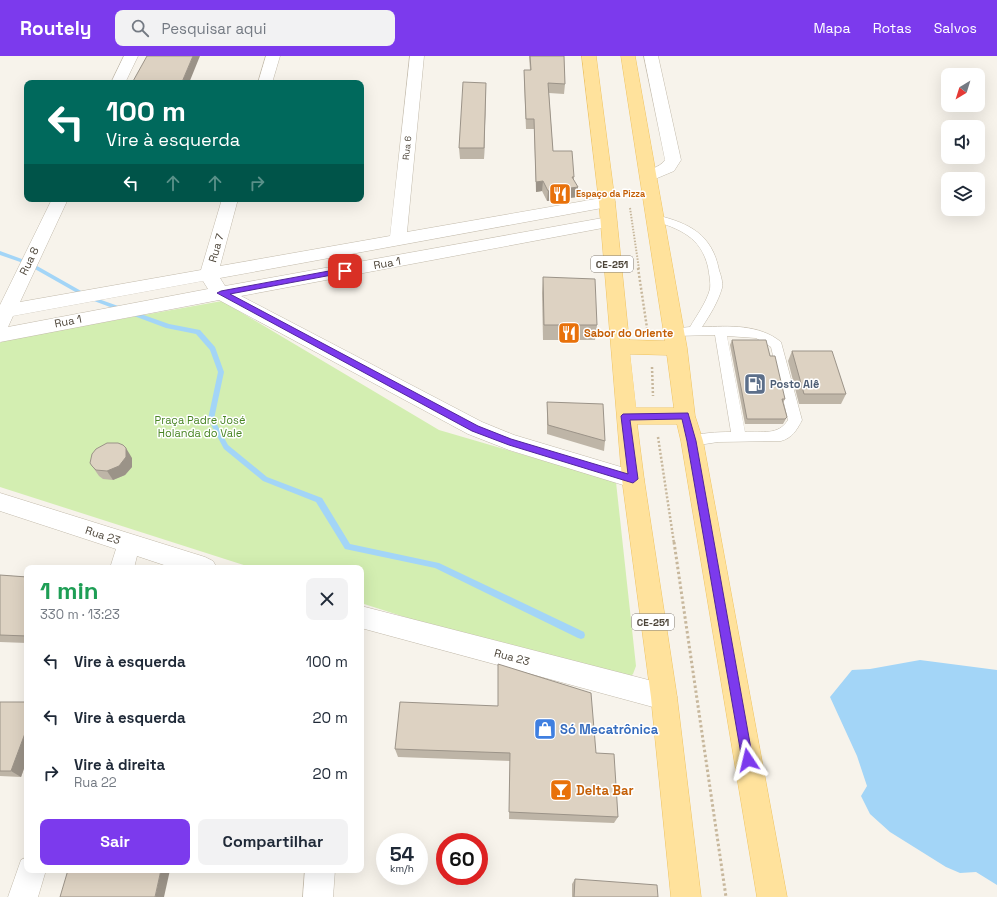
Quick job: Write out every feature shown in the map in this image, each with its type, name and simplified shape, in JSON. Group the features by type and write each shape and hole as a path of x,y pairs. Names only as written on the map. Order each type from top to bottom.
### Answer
{"main road":[{"name":"CE-251","path":"589,56 607,202 633,479 664,697 686,897"},
{"path":"628,56 650,176 656,218 682,337 685,416 692,441 772,897"},
{"path":"620,347 650,347 682,337"},
{"path":"626,416 685,416"}],"street":[{"path":"119,80 131,56"},
{"path":"266,80 273,56"},
{"name":"Rua 6","path":"398,240 416,56"},
{"path":"650,176 668,168 673,160 651,56"},
{"name":"Rua 8","path":"2,316 59,202"},
{"name":"Rua 7","path":"221,293 208,275 229,202"},
{"name":"Rua 1","path":"2,316 208,275 607,202"},
{"name":"Rua 1","path":"0,335 122,310 608,222"},
{"path":"221,293 475,428 509,442 633,479"},
{"name":"Rua 23","path":"0,502 196,565"},
{"path":"123,565 129,544"},
{"name":"Rua 23","path":"364,618 664,697"},
{"path":"23,897 30,873"},
{"path":"318,897 320,873"}],"lane":[{"path":"656,218 676,224 700,239 710,252 716,286 710,301 682,337"},
{"path":"682,337 720,331 754,332 769,338 777,345 795,420 788,430 781,436 718,437 692,441"},
{"path":"720,331 733,409 740,437"}],"path":[{"path":"630,206 650,347 655,416 726,897"}],"green space":[{"name":"Praça Padre José Holanda do Vale","path":"222,301 439,430 616,482 636,666 633,674 626,680 601,680 364,604 364,565 244,565 0,487 0,343 4,340"}],"water":[{"path":"920,660 997,670 997,885 976,872 960,873 946,867 890,832 870,814 861,796 867,786 857,756 830,697 852,670 870,669"}],"building":[{"path":"147,56 193,56 183,80 134,80"},
{"path":"530,56 564,56 565,84 548,83 553,151 572,151 574,177 572,177 578,187 548,191 543,181 536,182 534,119 526,119 524,70 531,70"},
{"path":"463,82 486,83 484,148 459,148"},
{"path":"543,277 595,279 597,325 544,325"},
{"name":"Posto Alê","path":"732,340 766,340 770,356 775,356 785,399 782,399 787,417 785,419 747,419"},
{"path":"792,351 832,351 846,394 804,394"},
{"path":"547,402 603,404 605,441 548,425"},
{"path":"107,443 118,443 123,445 126,448 126,457 119,466 107,471 96,470 90,463 92,454 96,449"},
{"path":"0,575 24,577 24,636 0,635"},
{"path":"498,664 591,693 596,753 614,754 618,817 509,812 510,753 395,749 400,702 498,706"},
{"path":"0,702 24,702 24,736 11,771 0,771"},
{"path":"67,873 160,873 155,897 60,897"},
{"path":"575,879 657,885 658,897 574,897"}],"waterway":[{"path":"0,253 28,263 88,297 168,326 198,332 213,349 221,372 211,419 226,447 265,479 319,500 348,547 436,565 581,635"}],"place":[{"name":"Espaço da Pizza","path":"560,194"},
{"name":"Sabor do Oriente","path":"569,333"},
{"name":"Posto Alê","path":"755,384"},
{"name":"Só Mecatrônica","path":"545,729"},
{"name":"Delta Bar","path":"561,790"}],"route":[{"path":"345,271 221,293 475,428 509,442 633,479 626,416 685,416 692,441 748,760"}]}
